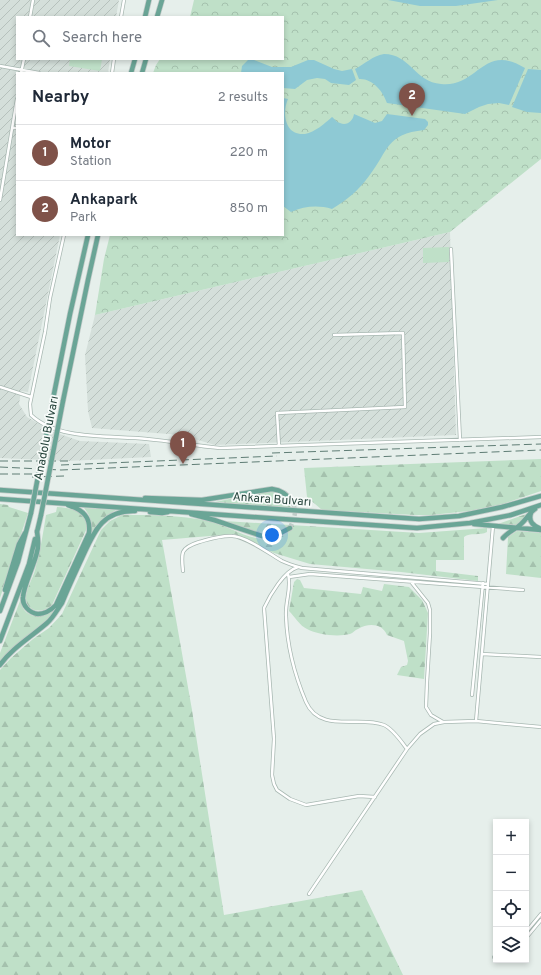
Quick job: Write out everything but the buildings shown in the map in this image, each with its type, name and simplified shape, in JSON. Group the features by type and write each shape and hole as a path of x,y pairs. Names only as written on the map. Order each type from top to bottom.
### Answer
{"main road":[{"path":"145,16 149,0"},
{"path":"157,16 162,0"},
{"path":"131,72 135,60"},
{"path":"142,72 146,60"},
{"name":"Anadolu Bulvarı","path":"0,611 18,562 31,514 70,314 88,236"},
{"name":"Anadolu Bulvarı","path":"0,641 29,564 38,531 63,401 98,236"},
{"path":"131,499 152,497 208,499 272,489 283,492 293,503"},
{"name":"Ankara Bulvarı","path":"0,490 419,519 459,516 502,507 541,496"},
{"name":"Ankara Bulvarı","path":"0,500 11,499 417,528 470,523 511,515 541,506"},
{"path":"38,531 38,551 23,596 24,605 27,609 38,614 48,612 56,605 89,533 89,521 84,513 77,508 61,503"},
{"path":"503,538 521,524 530,512 541,506"},
{"path":"535,509 531,513 530,519 532,524 541,530"},
{"path":"0,665 10,653 48,622 56,613 92,537 102,523 111,516 122,511 162,513 174,511 214,520 262,536 275,536 290,528"},
{"path":"470,523 541,530"},
{"path":"0,602 19,544 28,526"}],"street":[{"path":"30,16 33,0"},
{"path":"121,16 124,0"},
{"path":"0,66 22,72 24,60"},
{"path":"112,72 114,60"},
{"path":"0,200 16,105"},
{"path":"64,236 31,397 31,415 43,424 81,435 146,439 209,447 541,437"},
{"path":"451,249 460,440"},
{"path":"279,446 277,413 405,408 403,333 334,335"},
{"path":"0,387 31,397"},
{"path":"476,721 493,526"},
{"path":"183,572 182,554 184,549 190,545 214,537 234,536 243,538 283,562 298,567 488,584"},
{"path":"298,567 291,569 289,575 274,590 264,608 274,739 272,775 274,784 277,790 282,794 290,799 306,805 359,796 375,797"},
{"path":"289,575 310,574 523,590"},
{"path":"289,575 290,581 286,604 286,617 291,652 302,690 311,712 321,718 332,721 349,723 365,722 385,726 396,735 407,749"},
{"path":"412,582 428,603 430,610 426,707 431,714 444,722"},
{"path":"472,695 483,583"},
{"path":"482,654 541,657"},
{"path":"309,894 407,749 420,734 434,724 444,722 476,721 541,727"},
{"path":"529,928 541,914"},
{"path":"529,934 541,920"}],"shaded area":[{"path":"0,0 119,0 116,16 16,16 16,60 110,60 108,72 16,72 16,236 60,236 28,392 21,391 19,404 27,417 51,431 80,441 149,444 151,457 67,461 0,458"},
{"path":"450,232 456,435 215,445 181,435 92,428 88,411 85,355 95,315"}],"green space":[{"path":"194,0 541,0 541,159 450,232 95,315 104,259 110,236 284,236 284,72 153,72 159,60 284,60 284,16 190,16"},
{"path":"70,60 102,60 100,71 69,66"},
{"path":"449,247 449,262 423,263 423,248"},
{"path":"541,459 541,491 503,504 469,511 431,515 322,510 307,497 304,468"},
{"path":"268,491 283,495 287,499 291,508 215,502"},
{"path":"0,504 8,505 9,507 28,513 0,598"},
{"path":"57,507 78,511 85,517 87,528 52,605 39,611 34,610 28,605 26,596 37,563 46,515 56,512"},
{"path":"84,508 116,510 95,527 90,536 90,519"},
{"path":"526,514 520,524 498,524"},
{"path":"122,515 165,516 197,519 215,523 249,536 264,539 279,537 292,529 288,527 275,533 259,534 224,521 419,533 487,528 487,532 464,537 464,560 436,560 436,571 478,576 478,581 401,572 310,564 274,553 234,534 162,540 192,710 224,915 362,890 403,975 0,975 0,670 11,658 33,639 49,628 62,614 101,530 110,521"},
{"path":"517,531 541,533 541,578 506,574 508,537"},
{"path":"297,579 300,580 304,588 361,594 363,587 382,591 384,584 409,587 422,600 428,613 424,679 397,675 401,667 407,665 408,661 404,641 387,635 382,628 378,626 370,625 357,629 350,634 334,635 317,633 302,626 289,611 294,582"},
{"path":"20,601 23,608 30,615 41,616 56,608 57,609 44,623 14,647 0,661 0,653"}],"water":[{"path":"388,0 498,0 456,6 420,6"},
{"path":"384,54 393,55 400,58 418,74 432,82 441,84 454,83 464,80 481,68 499,60 511,61 525,68 509,105 499,103 488,104 465,114 387,103 383,94 373,83 364,79 359,79 355,69 372,58"},
{"path":"248,60 254,60 272,67 291,67 308,60 314,60 342,71 352,69 356,80 349,85 331,83 325,79 317,78 307,80 295,89 284,88 284,72 241,72 242,66"},
{"path":"528,69 541,70 541,113 527,112 512,107"},
{"path":"284,98 288,99 285,110 286,122 293,131 298,134 305,134 312,131 323,125 332,117 339,123 345,124 351,121 354,114 375,123 382,121 387,114 425,119 428,122 428,125 424,130 402,135 395,139 361,186 337,206 332,209 322,207 301,208 291,212 284,207"}],"tunnel":[{"path":"290,528 295,513 293,503"}],"railway":[{"path":"272,453 541,444"},
{"path":"0,467 61,470 541,450"},
{"path":"61,465 277,456"},
{"path":"0,461 68,461"},
{"path":"0,474 37,474"},
{"path":"32,477 64,476"}],"place":[{"name":"Ankapark","path":"412,116"},
{"name":"Motor","path":"183,464"}]}
